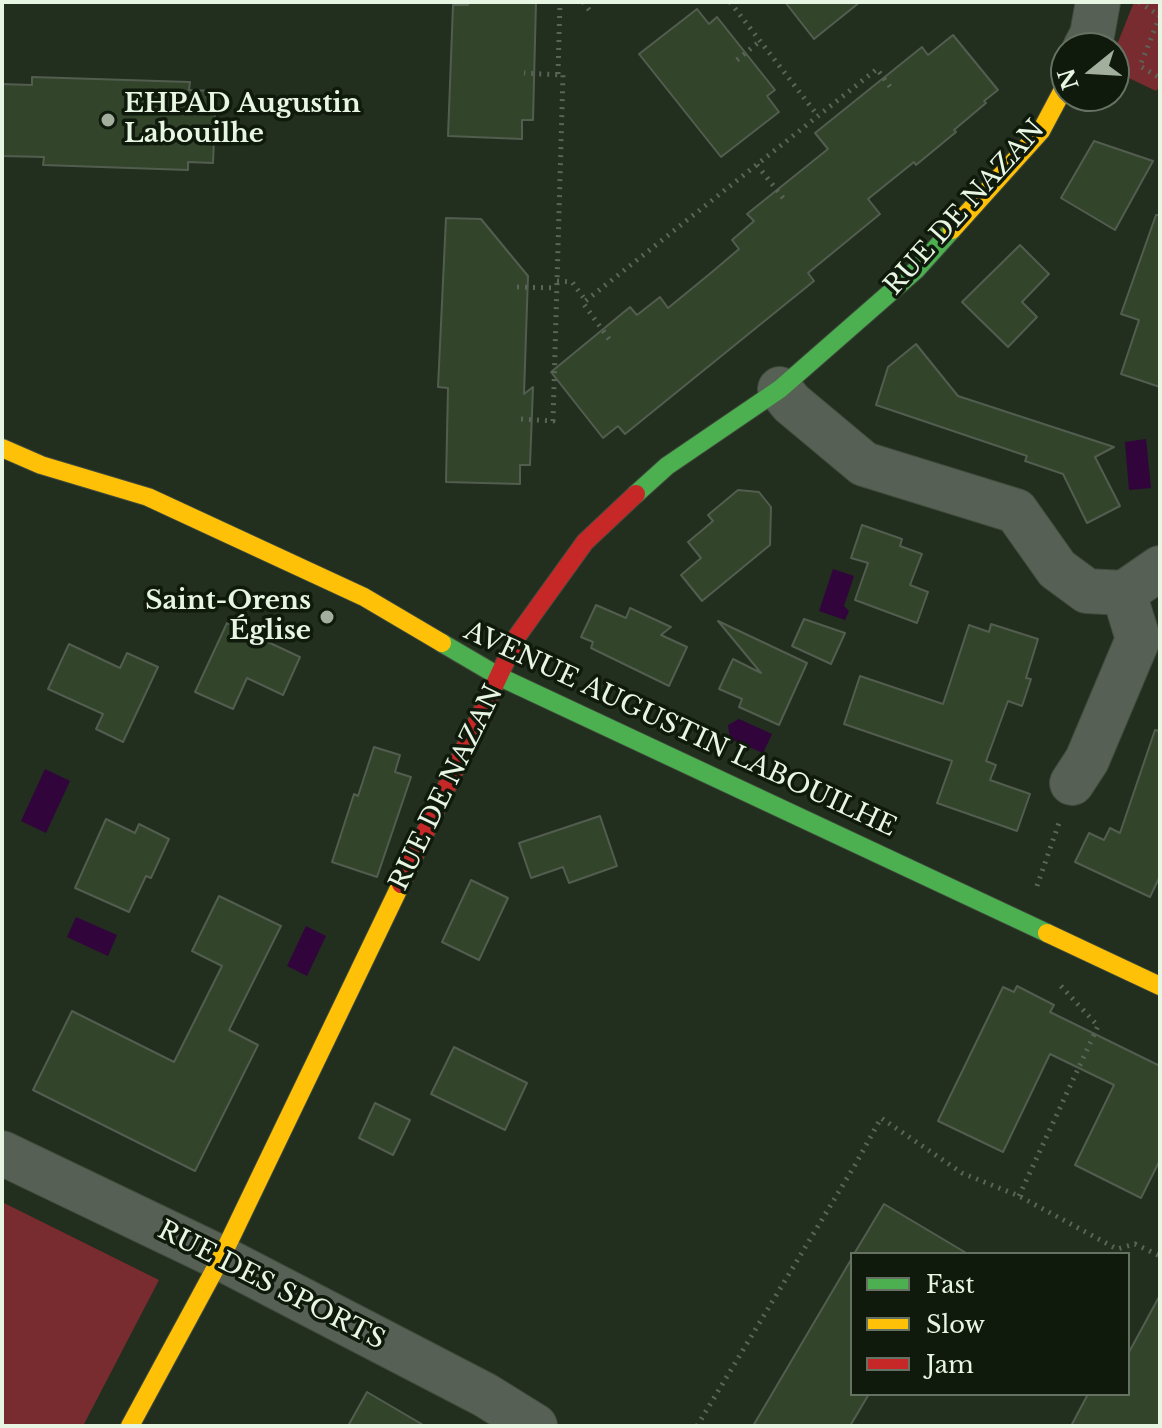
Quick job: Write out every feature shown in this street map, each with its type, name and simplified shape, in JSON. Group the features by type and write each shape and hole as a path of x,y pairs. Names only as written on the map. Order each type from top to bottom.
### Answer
{"street":[{"path":"1093,32 1098,2"},
{"name":"RUE DE NAZAN","path":"130,1426 221,1258 518,635 585,542 667,466 780,389 916,270 1041,131 1051,112"},
{"path":"780,389 791,403 864,464 1016,511 1057,569 1087,591 1124,593 1160,568"},
{"name":"AVENUE AUGUSTIN LABOUILHE","path":"2,448 41,465 160,502 364,597 500,677 1160,986"},
{"path":"1072,783 1087,760 1138,639 1124,593"},
{"name":"RUE DES SPORTS","path":"2,1153 221,1258 485,1395 535,1426"}],"path":[{"path":"558,74 560,2"},
{"path":"583,2 590,11"},
{"path":"730,2 818,116"},
{"path":"1139,2 1160,16 1140,66 1160,78"},
{"path":"737,60 760,41"},
{"path":"609,339 583,303 877,69 891,88"},
{"path":"521,419 553,421 563,75 524,73"},
{"path":"757,165 783,198"},
{"path":"517,287 572,282 586,301"},
{"path":"1019,1196 1098,1026 1046,971 1053,936"},
{"path":"697,1426 881,1118 962,1173 1019,1196 1117,1249 1135,1244 1160,1256"}],"shaded area":[{"path":"1134,2 1160,2 1160,86 1156,91 1130,79 1130,32 1122,32"},
{"path":"1146,439 1151,488 1129,490 1125,442"},
{"path":"833,569 854,576 844,606 849,611 845,620 819,611"},
{"path":"739,719 772,734 763,753 730,739 728,725"},
{"path":"45,769 70,781 46,833 21,821"},
{"path":"76,917 117,935 108,956 67,937"},
{"path":"306,926 326,936 307,976 287,966"},
{"path":"2,1202 159,1280 83,1426 2,1426"}],"building":[{"path":"468,2 536,2 533,120 522,120 522,139 448,136 453,5 468,5"},
{"path":"785,2 860,2 814,39"},
{"path":"697,9 709,24 717,17 775,90 767,96 779,112 721,157 639,54"},
{"path":"953,35 998,90 954,130 956,132 868,199 880,214 808,273 814,281 625,434 618,426 603,438 551,372 630,307 637,315 660,297 668,308 712,272 739,249 732,240 754,221 747,214 828,149 815,133 922,47 928,55"},
{"name":"EHPAD Augustin Labouilhe","path":"32,77 190,82 189,90 216,91 213,163 188,162 188,170 43,165 44,157 2,156 2,84 32,85"},
{"path":"1094,141 1153,161 1115,230 1061,198"},
{"path":"1156,215 1160,215 1160,387 1121,374 1139,320 1121,314"},
{"path":"446,218 481,219 528,276 524,394 533,387 530,465 520,465 520,484 446,482 448,388 438,387"},
{"path":"1020,245 1049,274 1022,302 1037,317 1008,347 962,302"},
{"path":"916,344 958,396 1114,447 1095,457 1120,506 1087,523 1063,474 1025,461 1027,456 876,405 888,367"},
{"path":"738,490 759,492 771,507 770,545 702,601 681,575 701,558 688,542 713,521 708,515"},
{"path":"862,525 902,539 900,546 922,554 910,585 928,592 917,623 855,600 868,563 851,558"},
{"path":"596,605 626,618 630,608 671,627 661,635 687,647 669,686 591,648 593,642 581,637"},
{"path":"804,619 845,633 831,664 792,646"},
{"path":"718,621 807,663 779,725 739,707 742,699 719,689 733,659 761,673"},
{"path":"227,623 300,657 283,695 247,678 233,709 195,692"},
{"path":"991,624 1038,639 1026,678 1031,679 1022,706 1008,701 986,761 996,765 990,780 1030,794 1017,831 937,803 952,761 844,724 860,676 943,704 969,625 989,632"},
{"path":"69,644 120,668 127,653 158,667 123,742 96,729 103,714 48,689"},
{"path":"1155,730 1160,731 1160,876 1150,897 1075,862 1089,833 1104,840 1110,828 1120,833"},
{"path":"374,747 400,755 395,772 411,777 377,877 332,862 354,794 358,796"},
{"path":"600,816 617,866 569,883 563,867 531,878 519,843"},
{"path":"106,819 135,833 139,824 169,839 151,878 146,876 129,912 75,888"},
{"path":"471,880 508,898 479,960 442,942"},
{"path":"219,896 281,926 229,1030 258,1045 195,1171 33,1090 72,1011 174,1062 222,966 192,951"},
{"path":"1017,986 1054,1005 1050,1012 1160,1066 1160,1160 1141,1198 1075,1165 1114,1085 1050,1054 1003,1152 938,1121 1003,987 1014,992"},
{"path":"454,1047 527,1083 505,1130 431,1094"},
{"path":"375,1103 410,1120 393,1155 359,1138"},
{"path":"884,1204 965,1252 855,1252"},
{"path":"850,1261 850,1396 868,1396 850,1426 753,1426"},
{"path":"1160,1295 1160,1426 1071,1426 1087,1396 1130,1396 1130,1350"},
{"path":"367,1392 425,1426 348,1426"}],"traffic: fast":[{"path":"636,494 667,466 780,389 916,270 952,230"},
{"path":"442,643 500,677 1047,933"}],"traffic: slow":[{"path":"952,230 1041,131 1051,112"},
{"path":"2,448 41,465 148,497 364,597 442,643"},
{"path":"130,1426 221,1258 401,884"},
{"path":"1047,933 1160,986"}],"traffic: jam":[{"path":"401,884 518,635 585,542 636,494"}],"place":[{"name":"EHPAD Augustin Labouilhe","path":"108,120"},
{"name":"Saint-Orens Église","path":"327,617"}]}
